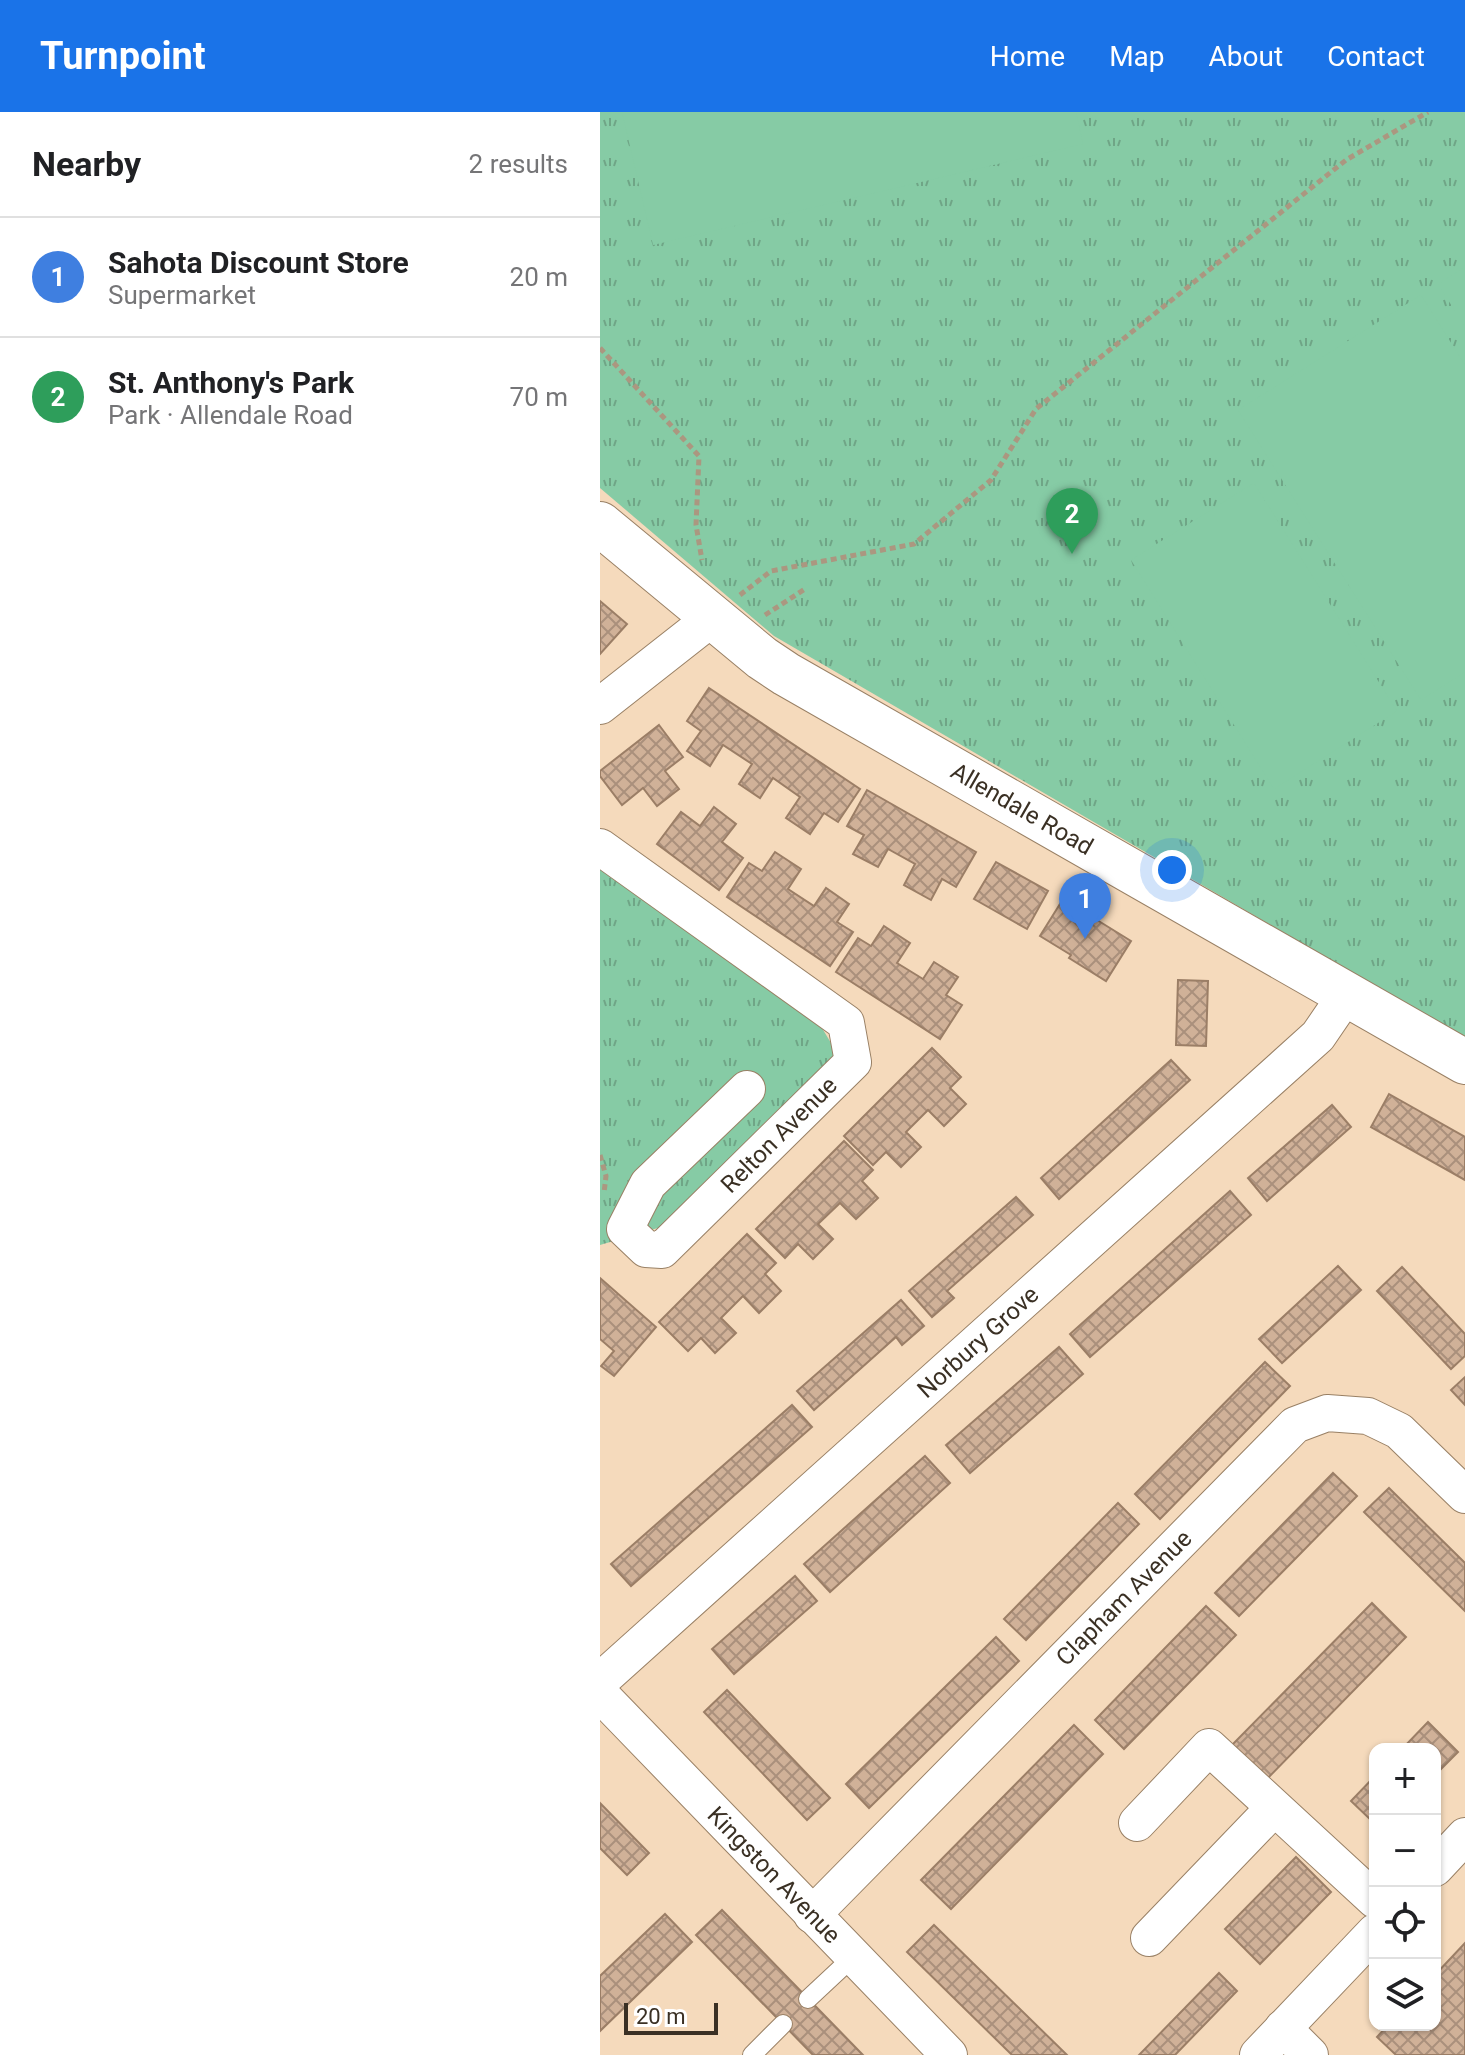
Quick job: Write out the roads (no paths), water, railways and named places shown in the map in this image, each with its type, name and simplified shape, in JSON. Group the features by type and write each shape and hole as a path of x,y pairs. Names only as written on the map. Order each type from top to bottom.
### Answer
{"main road":[{"name":"Allendale Road","path":"600,524 712,618 786,674 1465,1062"}],"street":[{"path":"600,706 712,618"},
{"name":"Relton Avenue","path":"600,847 846,1023 853,1062 662,1250 646,1249 625,1229 648,1184 747,1089"},
{"name":"Norbury Grove","path":"600,1681 1318,1036 1346,995"},
{"name":"Clapham Avenue","path":"812,1915 1295,1425 1327,1413 1368,1416 1399,1431 1465,1495"},
{"name":"Kingston Avenue","path":"600,1694 949,2055"},
{"path":"1137,1823 1209,1747 1369,1895"},
{"path":"1149,1938 1274,1808"},
{"path":"1441,1862 1465,1836"},
{"path":"1258,2055 1369,1938"},
{"path":"1283,2028 1310,2055"}],"lane":[{"path":"808,1999 853,1957"},
{"path":"752,2055 783,2024"}],"place":[{"name":"St. Anthony's Park","path":"1072,554"},
{"name":"Sahota Discount Store","path":"1085,939"}]}
